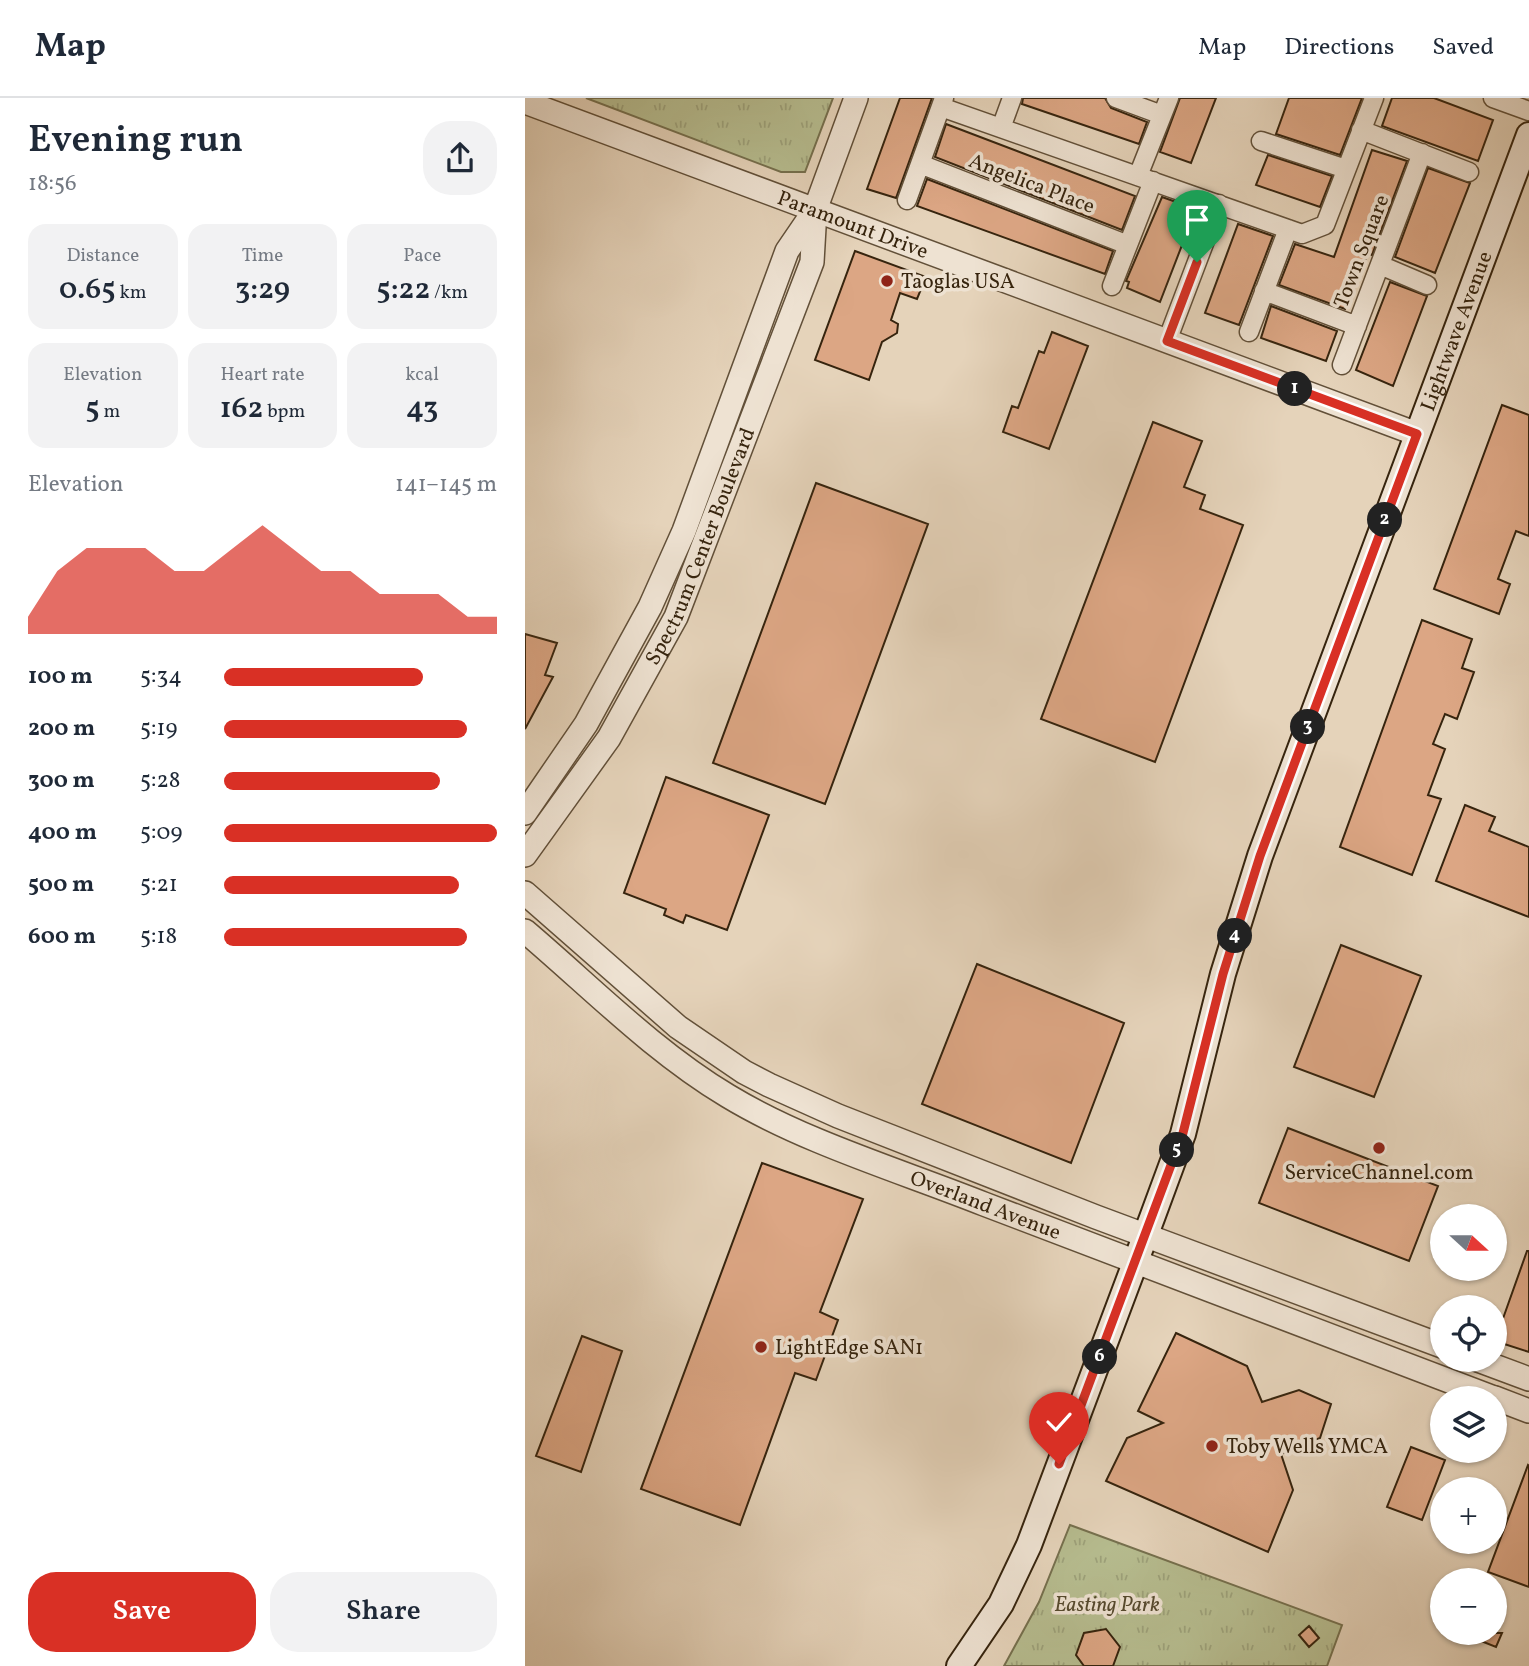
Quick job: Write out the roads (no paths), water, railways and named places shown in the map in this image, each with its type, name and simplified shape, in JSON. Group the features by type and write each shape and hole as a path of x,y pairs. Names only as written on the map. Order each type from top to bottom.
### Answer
{"main road":[{"name":"Lightwave Avenue","path":"959,1666 1001,1604 1028,1545 1136,1262 1183,1133 1223,974 1260,856 1529,135"}],"street":[{"name":"Spectrum Center Boulevard","path":"525,813 586,724 650,607 684,531 787,251 815,210 856,98"},
{"path":"1001,128 1012,98"},
{"path":"1116,98 1162,115"},
{"path":"1112,286 1128,245 1162,115 1169,98"},
{"path":"907,200 942,103 1001,128 1302,234 1325,225 1374,98"},
{"path":"1493,98 1529,111"},
{"name":"Paramount Drive","path":"525,102 1417,434"},
{"path":"1361,130 1469,172"},
{"path":"1261,141 1346,169"},
{"name":"Town Square","path":"1342,365 1422,153"},
{"name":"Angelica Place","path":"920,164 1128,245"},
{"path":"1167,341 1219,204"},
{"name":"Spectrum Center Boulevard","path":"525,855 609,738 676,617 812,262 815,210"},
{"path":"1249,332 1288,229"},
{"path":"1380,265 1427,285"},
{"path":"1264,292 1357,326"},
{"name":"Overland Avenue","path":"525,893 678,1027 744,1072 838,1116 1145,1236 1430,1342"},
{"name":"Overland Avenue","path":"525,931 663,1052 731,1098 809,1135 1462,1386"},
{"path":"1507,1371 1529,1379"},
{"name":"Overland Avenue","path":"1507,1403 1529,1411"}],"place":[{"name":"Taoglas USA","path":"887,281"},
{"name":"ServiceChannel.com","path":"1379,1148"},
{"name":"LightEdge SAN1","path":"761,1347"},
{"name":"Toby Wells YMCA","path":"1212,1446"}],"park label":[{"name":"Easting Park","path":"1107,1604"}]}
